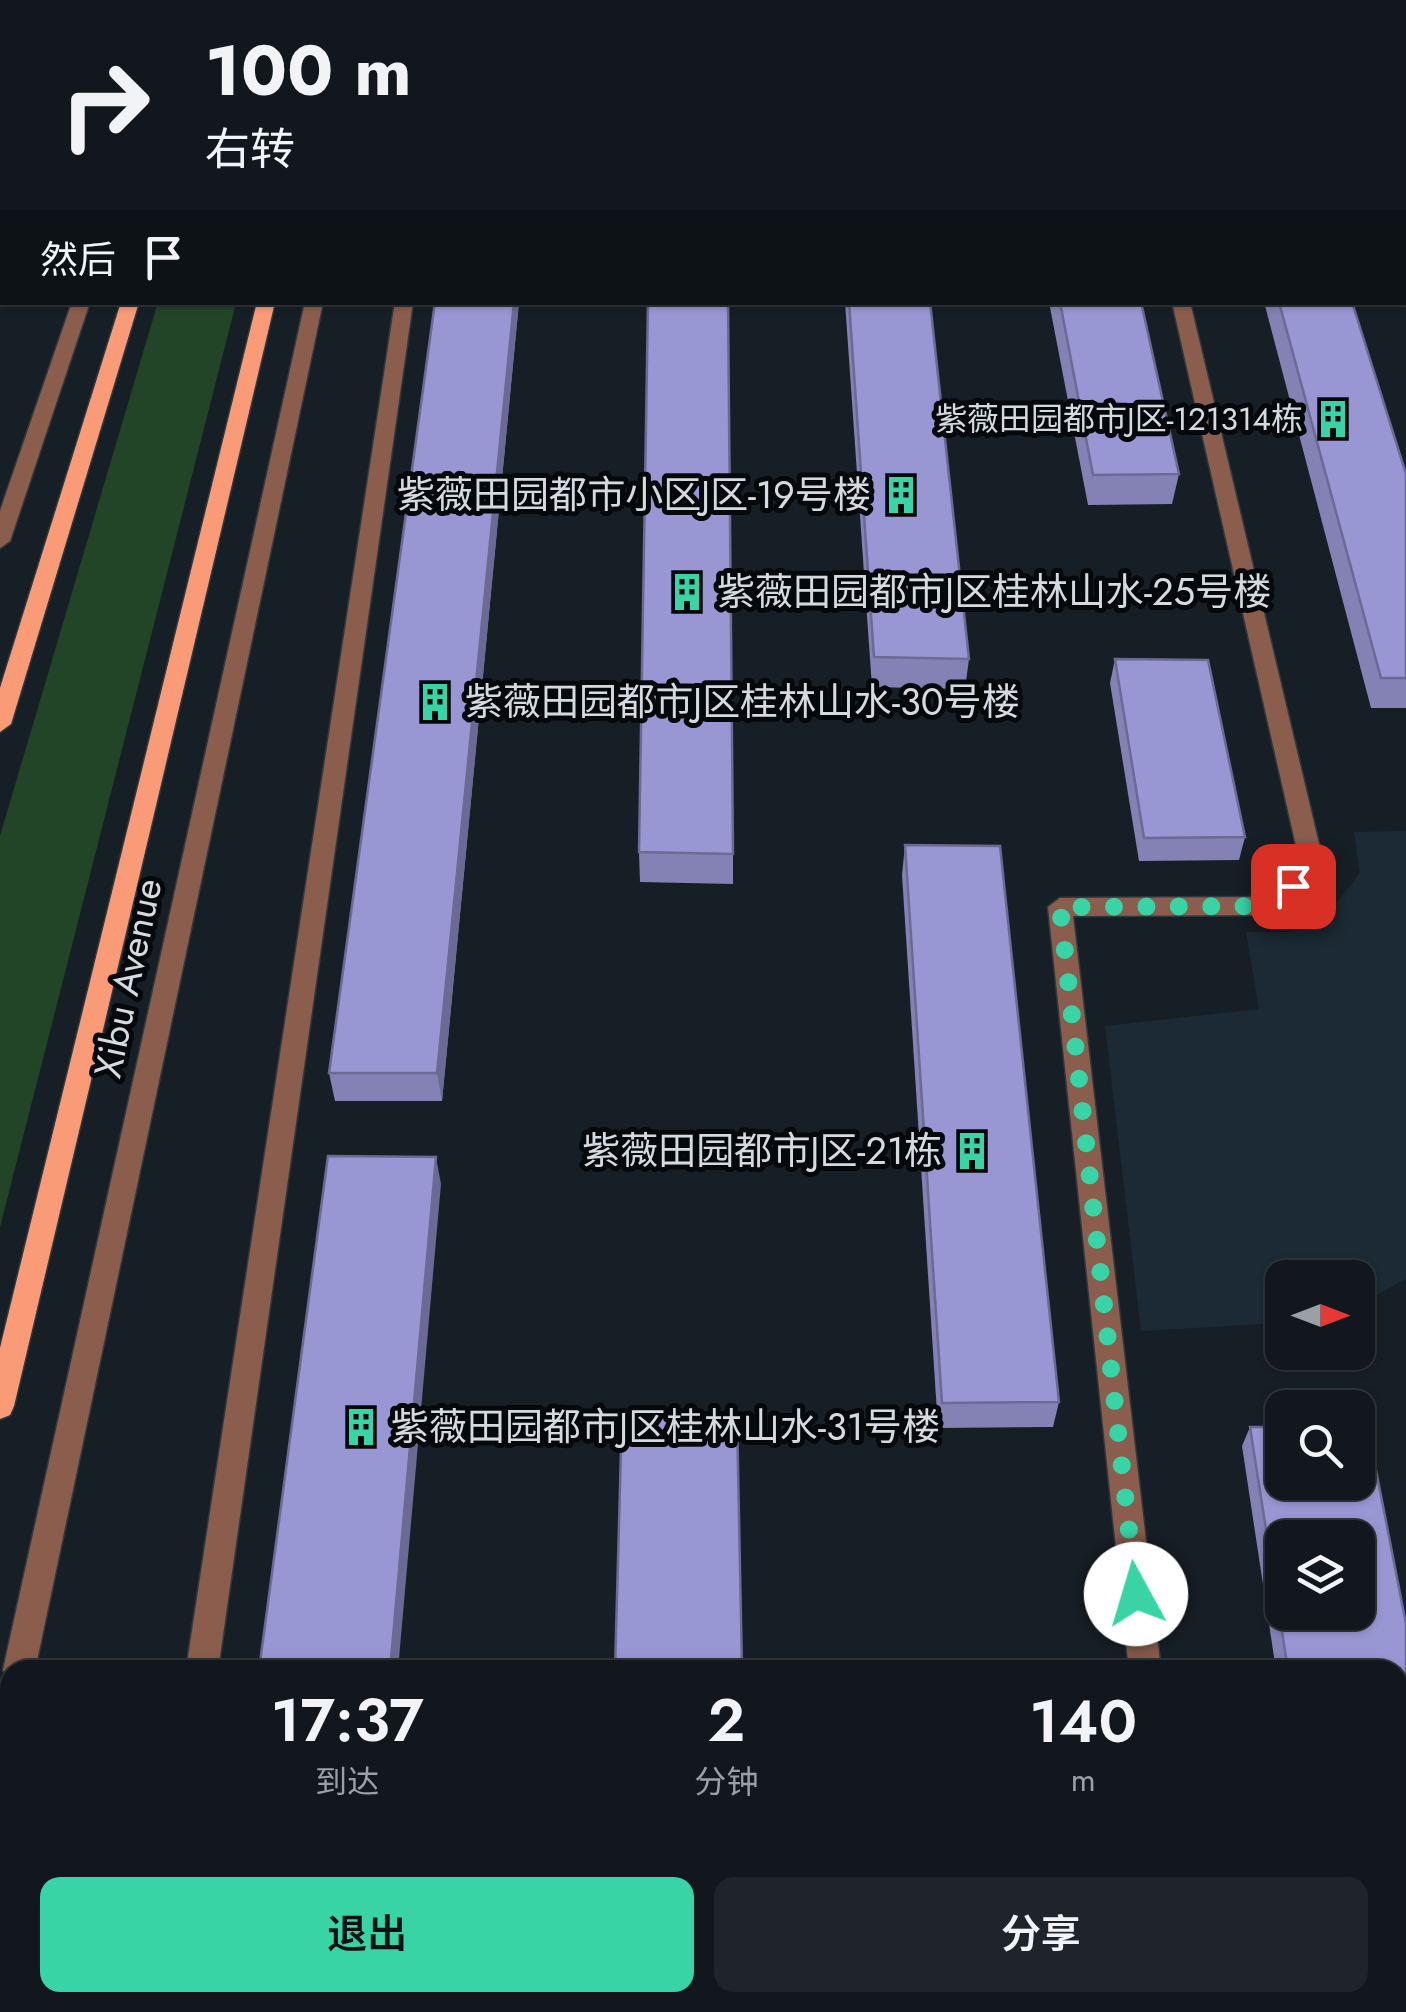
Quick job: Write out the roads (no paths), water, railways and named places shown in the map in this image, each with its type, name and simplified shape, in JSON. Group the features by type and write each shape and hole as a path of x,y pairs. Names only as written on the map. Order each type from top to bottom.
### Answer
{"main road":[{"path":"0,724 129,305"},
{"name":"Xibu Avenue","path":"0,1406 265,305"}],"street":[{"path":"0,542 80,305"},
{"name":"Xibu Avenue","path":"22,1660 313,305"},
{"path":"203,1660 404,305"},
{"path":"1144,1660 1060,907 1274,906 1312,865 1182,305"}],"place":[{"name":"紫薇田园都市J区-121314栋","path":"1333,419"},
{"name":"紫薇田园都市小区J区-19号楼","path":"901,495"},
{"name":"紫薇田园都市J区桂林山水-25号楼","path":"687,592"},
{"name":"紫薇田园都市J区桂林山水-30号楼","path":"435,702"},
{"name":"紫薇田园都市J区-21栋","path":"972,1151"},
{"name":"紫薇田园都市J区桂林山水-31号楼","path":"361,1427"}]}
